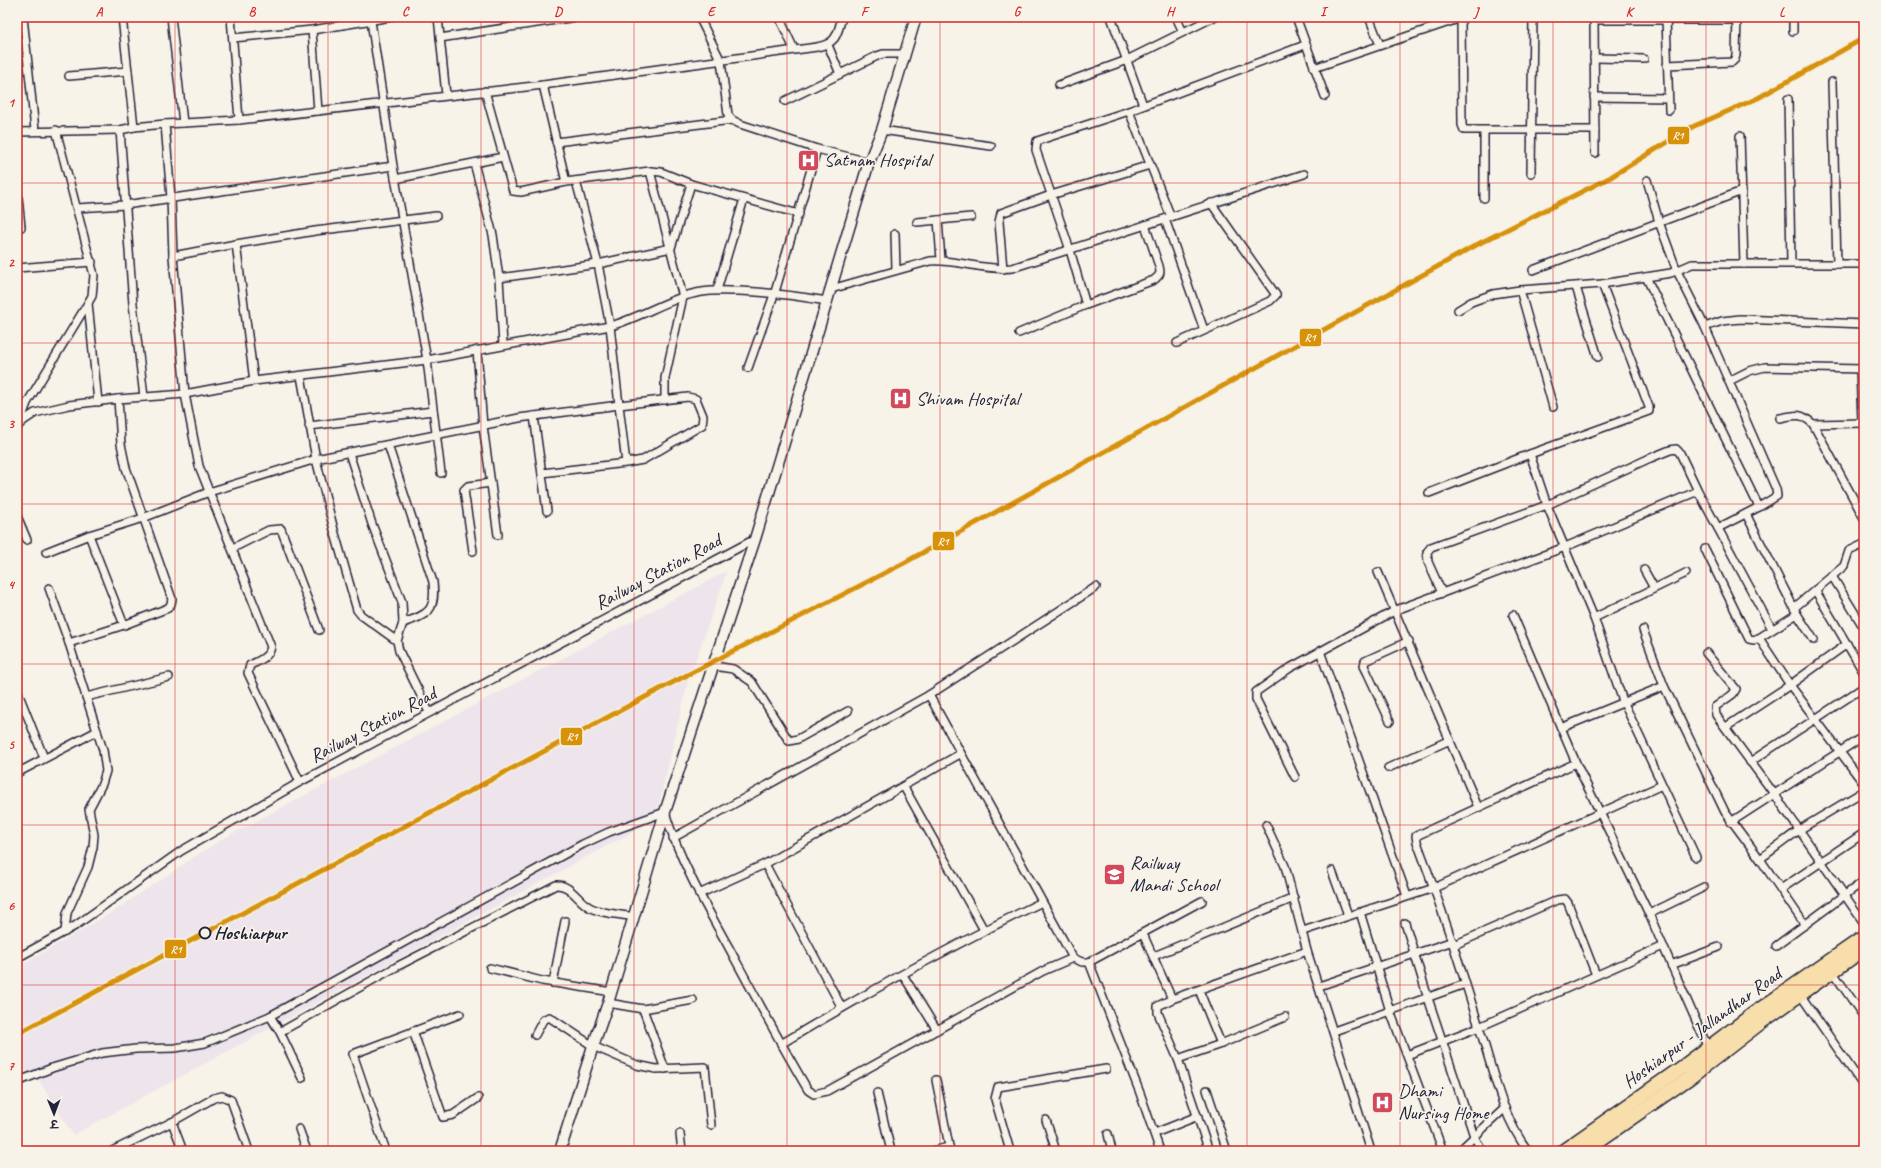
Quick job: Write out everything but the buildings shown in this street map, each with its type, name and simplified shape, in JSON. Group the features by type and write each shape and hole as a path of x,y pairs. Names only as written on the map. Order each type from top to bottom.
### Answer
{"highway":[{"name":"Hoshiarpur - Jallandhar Road","path":"1563,1151 1756,1012 1797,991 1864,936"},
{"path":"1584,1151 1689,1078 1760,1023 1797,991 1832,971 1864,949"}],"main road":[{"path":"560,1151 593,1046 612,992 665,812 755,539 869,162 882,130 916,17"}],"street":[{"path":"23,17 35,130"},
{"path":"122,17 134,127"},
{"path":"172,17 183,123"},
{"path":"231,17 239,120"},
{"path":"233,38 312,30 391,17"},
{"path":"438,17 446,95"},
{"path":"440,38 576,17"},
{"path":"699,17 721,61 727,109 732,120"},
{"path":"779,17 794,49"},
{"path":"17,132 35,130 120,130 165,124 239,120 542,85 721,61 828,45 836,36 842,17"},
{"path":"1111,17 1143,105"},
{"path":"1176,17 1183,32"},
{"path":"1059,85 1127,60 1214,17"},
{"path":"1296,17 1305,45 1325,96"},
{"path":"1369,17 1380,46"},
{"path":"1531,173 1533,17"},
{"path":"1793,17 1793,31"},
{"path":"1314,68 1461,18 1462,127 1467,131 1595,130"},
{"path":"1595,153 1594,18 1737,19 1736,54 1735,59 1732,62 1667,65"},
{"path":"1666,18 1669,110"},
{"path":"371,20 393,166 427,360 440,473"},
{"path":"312,30 318,111"},
{"path":"828,45 840,74"},
{"path":"1086,305 1070,250 1036,150 1037,142 1143,105 1305,45"},
{"path":"784,101 883,54 904,54"},
{"path":"1594,58 1644,59"},
{"path":"69,76 128,71"},
{"path":"1832,82 1837,264"},
{"path":"542,85 566,182"},
{"path":"485,91 513,191 521,192 566,182 650,171 661,172 691,184 799,214"},
{"path":"1594,97 1668,98"},
{"path":"1788,99 1791,263"},
{"path":"1129,110 1150,165 1204,330"},
{"path":"556,142 732,120 740,124 817,149 869,162"},
{"path":"165,124 171,198 173,256 185,394 193,443 199,466 271,646 270,652 266,657 250,665 248,673 300,782"},
{"path":"23,421 23,414 27,403 92,296 94,283 92,262 56,130"},
{"path":"120,130 133,304 144,397"},
{"path":"882,130 991,146"},
{"path":"1484,131 1484,198"},
{"path":"1740,136 1744,264"},
{"path":"748,368 775,292 817,149"},
{"path":"396,178 503,157"},
{"path":"474,163 490,220 499,278 503,345"},
{"path":"1003,269 999,222 1001,213 1051,195 1150,165"},
{"path":"77,208 125,205 393,166"},
{"path":"650,171 683,297 665,378 665,400"},
{"path":"831,289 918,263 942,260 1003,269 1012,268 1304,174"},
{"path":"1646,180 1659,222 1677,271 1705,327 1778,493 1775,498 1718,528"},
{"path":"576,181 598,264 610,326 626,463"},
{"path":"671,248 691,184"},
{"path":"17,187 21,227"},
{"path":"1533,270 1742,191"},
{"path":"717,290 744,199"},
{"path":"1177,342 1270,301 1276,295 1211,203"},
{"path":"173,256 236,244 402,219 436,216"},
{"path":"917,222 970,217"},
{"path":"938,220 942,260"},
{"path":"1019,333 1086,305 1154,280 1159,276 1159,266 1145,225"},
{"path":"895,234 896,270"},
{"path":"236,244 254,381"},
{"path":"499,278 598,264 671,248"},
{"path":"17,268 92,262"},
{"path":"1458,310 1471,302 1493,294 1520,290 1602,284 1677,271 1692,264 1864,264"},
{"path":"1646,277 1759,507"},
{"path":"1429,494 1530,454 1648,411 1649,406 1602,284"},
{"path":"1576,287 1598,357"},
{"path":"17,428 23,421 36,413 45,410 118,399 185,394 254,381 427,360 610,326 634,319 683,297 701,292 717,290 775,292 827,301"},
{"path":"1520,290 1553,407"},
{"path":"88,303 98,402"},
{"path":"1705,327 1722,321 1740,320 1864,324"},
{"path":"477,350 483,426 498,535"},
{"path":"1728,381 1749,371 1765,367 1862,369 1863,422 1813,424"},
{"path":"301,376 316,459 334,530 357,610 397,641"},
{"path":"46,552 143,518 209,492 316,459 435,434 534,416 688,397 696,399 703,416 702,425 648,458 626,463 542,472"},
{"path":"69,644 124,626 168,608 172,599 124,460 118,399"},
{"path":"309,426 433,411"},
{"path":"1780,418 1800,415 1805,416 1813,424 1864,518"},
{"path":"534,416 547,511"},
{"path":"388,445 433,582 434,593 432,608 427,613 403,623"},
{"path":"1442,593 1428,562 1427,552 1431,548 1547,505 1673,449 1680,453 1698,491 1772,629"},
{"path":"350,453 372,524 399,593 403,609 403,623 397,641 403,662 429,712"},
{"path":"1530,454 1547,505 1594,618 1623,702 1696,857"},
{"path":"473,551 464,490 468,486 491,483"},
{"path":"1295,777 1255,695 1260,688 1320,651 1396,610 1565,547 1698,491"},
{"path":"1746,514 1795,611 1814,640"},
{"path":"17,516 27,540"},
{"path":"233,548 269,530 281,529 319,630"},
{"path":"89,536 124,626"},
{"name":"Railway Station Road","path":"17,958 65,932 181,852 300,782 755,539"},
{"path":"1705,549 1747,636 1752,640 1759,638 1795,611 1815,590 1844,566 1849,551 1864,544"},
{"path":"1644,570 1654,588"},
{"path":"1378,572 1396,610 1478,807"},
{"path":"1594,618 1686,573"},
{"path":"1832,576 1864,628"},
{"path":"673,838 929,695 1096,587"},
{"path":"49,588 97,731 105,757 106,771 102,784 89,809 94,835 93,847 88,867 67,913 65,932"},
{"path":"1815,590 1864,673"},
{"path":"1513,615 1576,763 1649,914 1708,1048"},
{"path":"1643,630 1664,686 1720,804 1731,822 1760,859 1805,925"},
{"path":"1759,638 1790,685 1864,783"},
{"path":"1390,721 1364,666 1365,661 1409,641"},
{"path":"1726,727 1790,685 1847,644"},
{"path":"1320,651 1407,896"},
{"path":"1706,653 1736,689 1733,694 1715,707 1716,715 1775,795 1864,923"},
{"path":"714,666 733,670 752,682 789,741 798,739 848,711"},
{"path":"86,697 169,677"},
{"path":"1561,728 1664,686"},
{"path":"1750,762 1864,687"},
{"path":"17,690 44,758"},
{"path":"929,695 1072,958 1082,962 1089,962 1202,901"},
{"path":"17,773 97,731"},
{"path":"1731,822 1840,753 1864,736"},
{"path":"1388,768 1450,740"},
{"path":"699,894 765,864 904,787 960,754"},
{"path":"1528,1151 1517,1135 1504,1108 1454,943 1416,836 1576,763"},
{"path":"1303,931 1434,888 1662,784"},
{"path":"904,787 984,930"},
{"path":"1760,859 1799,830 1864,791"},
{"path":"17,1082 102,1052 175,1048 205,1043 270,1016 583,844 609,832 665,812 673,838 699,894 781,1044 808,1090 814,1094 828,1091 1043,971 1072,958"},
{"path":"1266,825 1285,866 1307,951 1334,1031 1371,1151"},
{"path":"1781,890 1864,833"},
{"path":"765,864 842,1008"},
{"path":"1332,871 1348,915"},
{"path":"1776,946 1864,881"},
{"path":"280,1032 396,967 556,885 565,886 582,903 592,909 634,917"},
{"path":"1649,914 1704,887"},
{"path":"1154,956 1294,898"},
{"path":"1319,986 1454,943 1565,898 1596,975"},
{"path":"781,1044 842,1008 984,930 1042,902"},
{"path":"1360,912 1390,1011 1443,1151"},
{"path":"553,983 564,921"},
{"path":"1405,923 1442,1042 1474,1136 1482,1151"},
{"path":"1143,934 1154,956 1172,1000"},
{"path":"1407,1054 1480,1027 1663,946"},
{"path":"1671,965 1719,947"},
{"path":"1208,1151 1198,1116 1178,1059 1157,1010 1161,1004 1307,951"},
{"path":"1089,962 1155,1133 1160,1151"},
{"path":"490,968 553,983 612,992"},
{"path":"1832,971 1864,1017"},
{"path":"903,975 937,1030"},
{"path":"1334,1031 1466,984"},
{"path":"1199,990 1221,1044"},
{"path":"1797,991 1864,1086"},
{"path":"608,1003 643,1009 693,1000"},
{"path":"643,1009 665,1068"},
{"path":"386,1151 353,1055 356,1052 460,1014"},
{"path":"270,1016 280,1032 302,1078"},
{"path":"536,1035 543,1020 549,1017 593,1046 637,1065 647,1068 704,1067 711,1125"},
{"path":"1178,1059 1221,1044 1285,1017"},
{"path":"413,1031 443,1117 453,1115 478,1098"},
{"path":"1010,1151 995,1099 998,1087 1106,1069"},
{"path":"932,1151 949,1149 936,1080"},
{"path":"1207,1090 1227,1151"},
{"path":"877,1093 890,1151"},
{"path":"112,1151 172,1122 214,1098 222,1096 228,1097 231,1100 249,1151"},
{"path":"1460,1151 1504,1108"},
{"path":"1155,1133 1198,1116"},
{"path":"1046,1120 1056,1151"},
{"path":"172,1122 183,1151"},
{"path":"299,1129 307,1151"},
{"path":"680,1134 682,1151"},
{"path":"1108,1134 1112,1151"}],"shaded area":[{"path":"727,571 688,682 655,820 73,1135 37,1077 17,1088 17,968 114,911 217,842"}],"transit line":[{"name":"R1","path":"17,1034 664,687 904,563 1480,243 1609,178 1692,127 1758,98 1864,38"}],"place":[{"name":"Satnam Hospital","path":"809,160"},
{"name":"Shivam Hospital","path":"901,399"},
{"name":"Railway Mandi School","path":"1115,874"},
{"name":"Hoshiarpur","path":"205,933"},
{"name":"Dhami Nursing Home","path":"1382,1102"}]}
